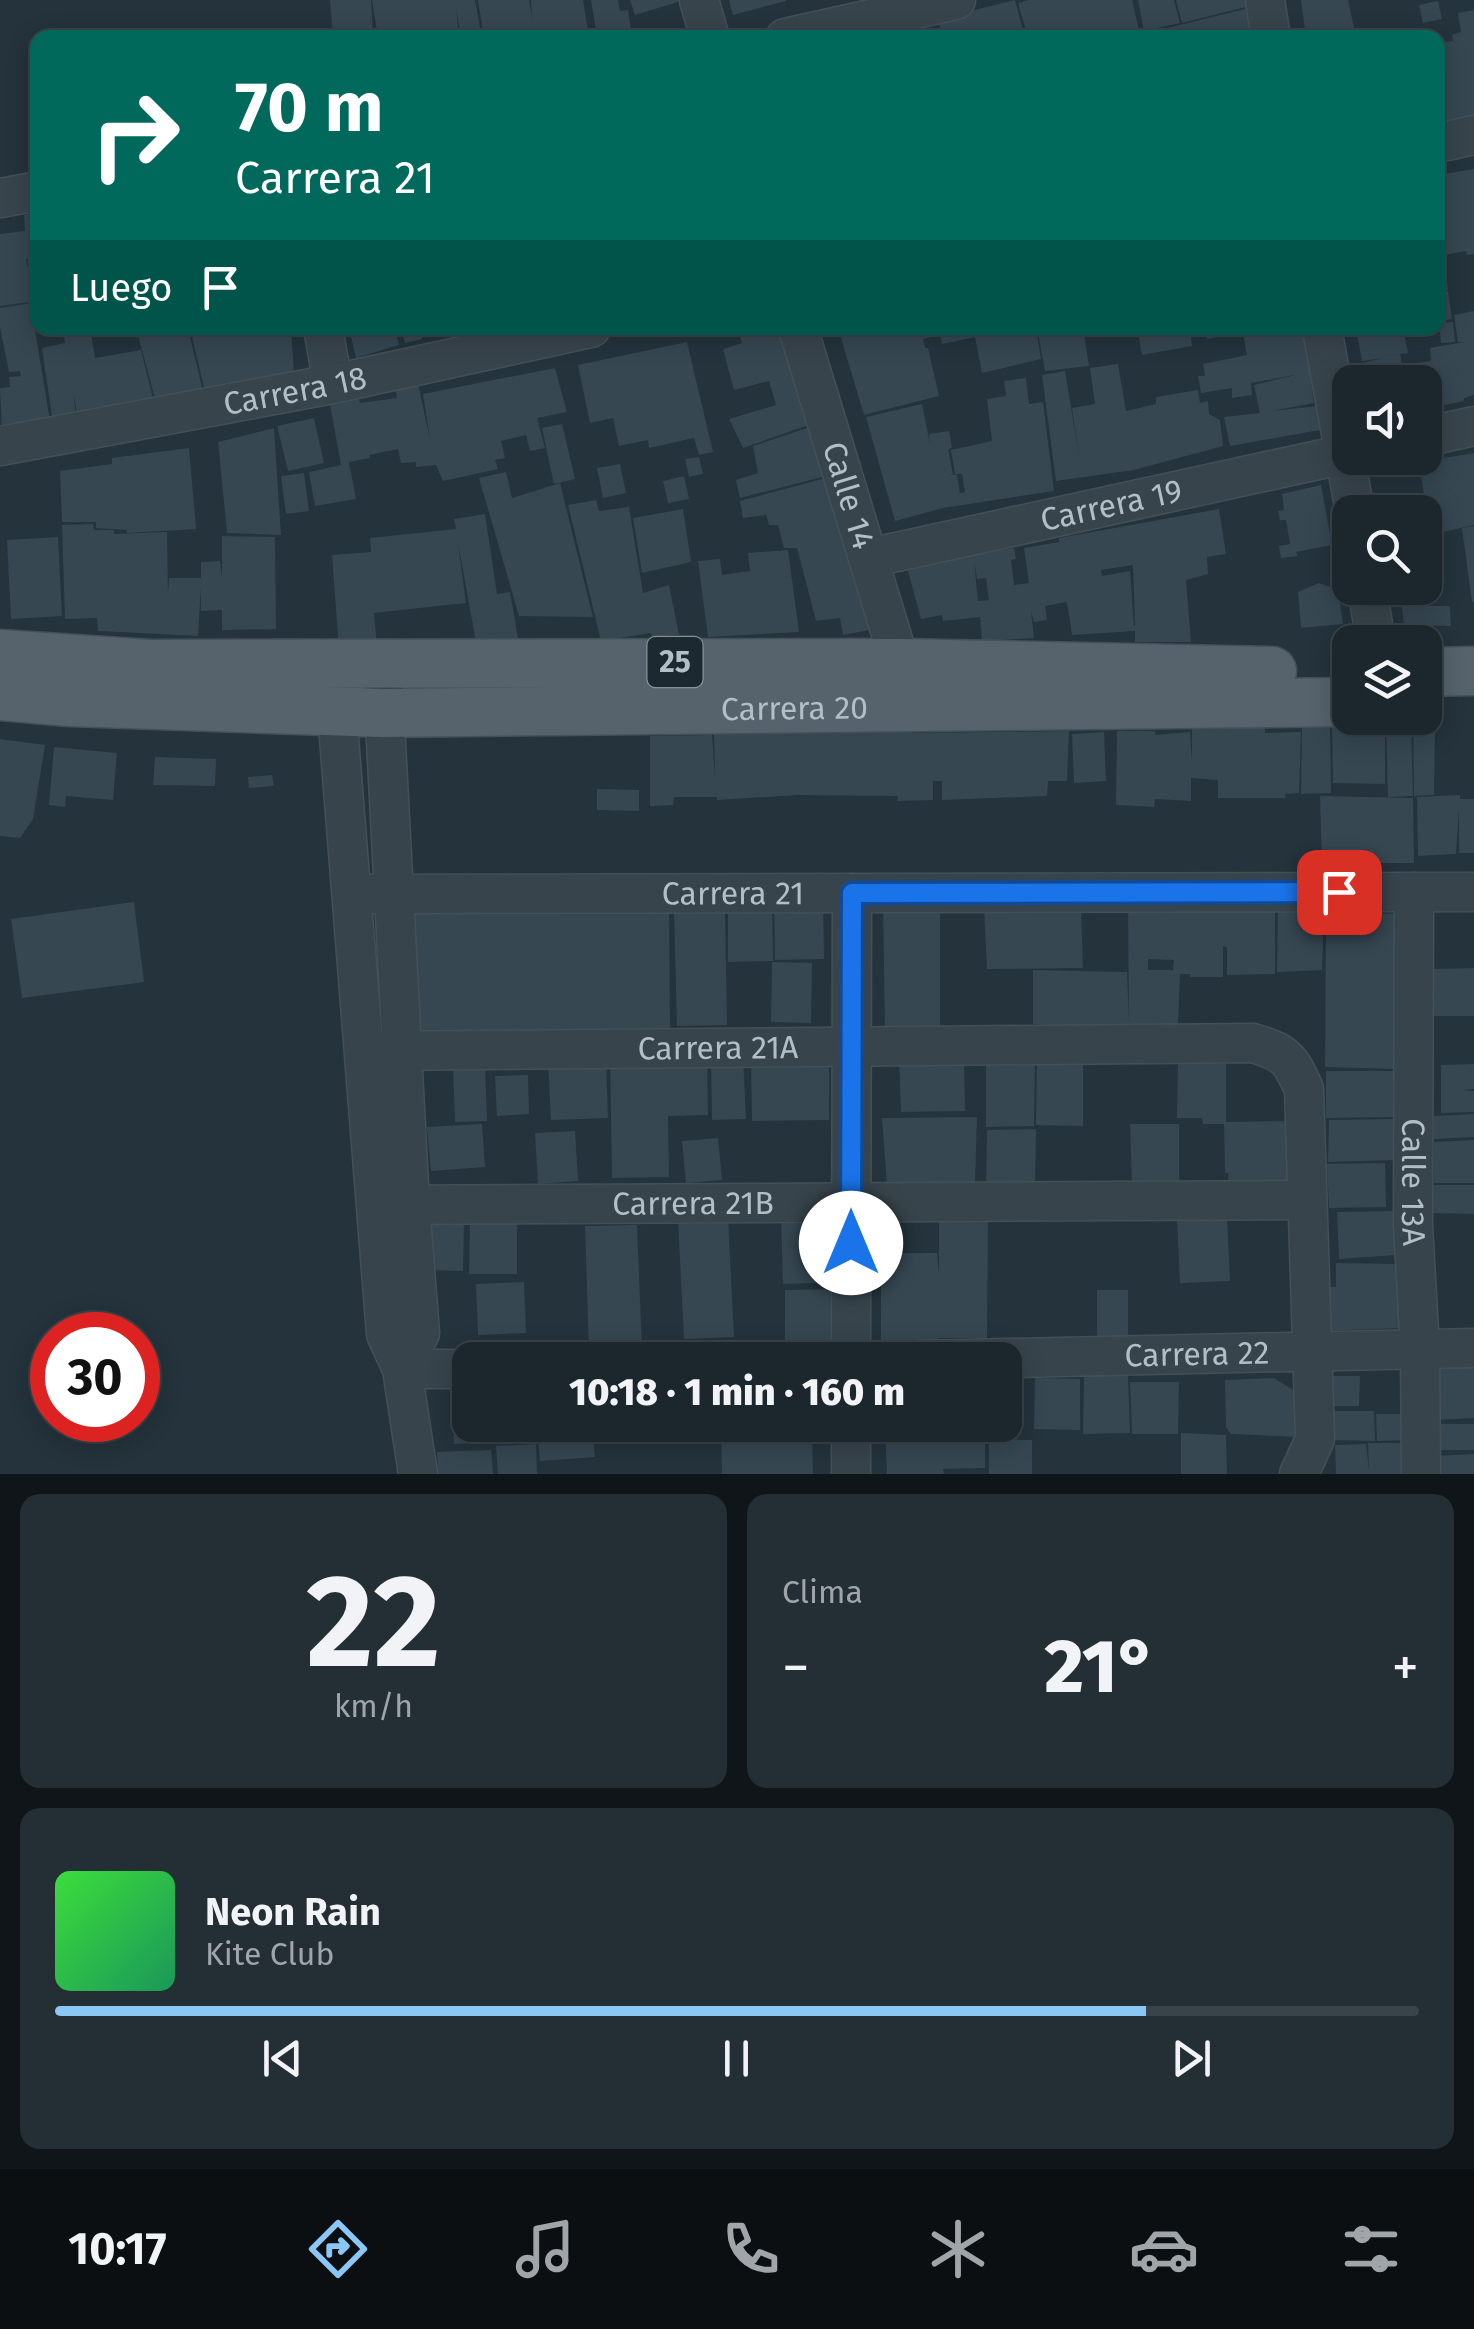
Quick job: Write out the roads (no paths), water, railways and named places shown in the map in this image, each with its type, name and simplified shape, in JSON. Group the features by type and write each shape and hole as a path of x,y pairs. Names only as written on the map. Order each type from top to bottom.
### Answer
{"main road":[{"name":"Carrera 20","path":"0,654 149,664 335,688 383,714 591,708 1332,702"},
{"name":"Carrera 20","path":"0,696 70,702 335,688 382,664 900,663 1332,673"},
{"path":"1442,672 1474,671"},
{"path":"1442,701 1474,701"}],"street":[{"path":"699,0 708,30"},
{"path":"820,30 956,0"},
{"path":"1265,0 1270,30"},
{"path":"1445,141 1474,135"},
{"path":"0,198 30,192"},
{"path":"323,335 333,384"},
{"name":"Carrera 18","path":"0,446 333,384 559,335"},
{"name":"Calle 14","path":"800,335 900,663"},
{"path":"1323,335 1332,376"},
{"path":"1442,433 1474,426"},
{"name":"Carrera 19","path":"870,558 1332,457"},
{"path":"382,664 403,1050 394,1205"},
{"path":"335,688 366,1051 420,1332 402,1368 418,1474"},
{"name":"Calle 13A","path":"1414,892 1412,1192 1421,1474"},
{"name":"Carrera 21","path":"353,894 1474,892"},
{"path":"851,1342 852,893"},
{"name":"Carrera 21A","path":"366,1051 1253,1043 1291,1059 1304,1089 1308,1200"},
{"path":"1299,1474 1315,1439 1308,1200"},
{"name":"Carrera 21B","path":"394,1205 1308,1200"},
{"name":"Carrera 22","path":"1022,1358 1474,1348"},
{"path":"402,1368 452,1369"},
{"path":"851,1442 851,1474"}]}
